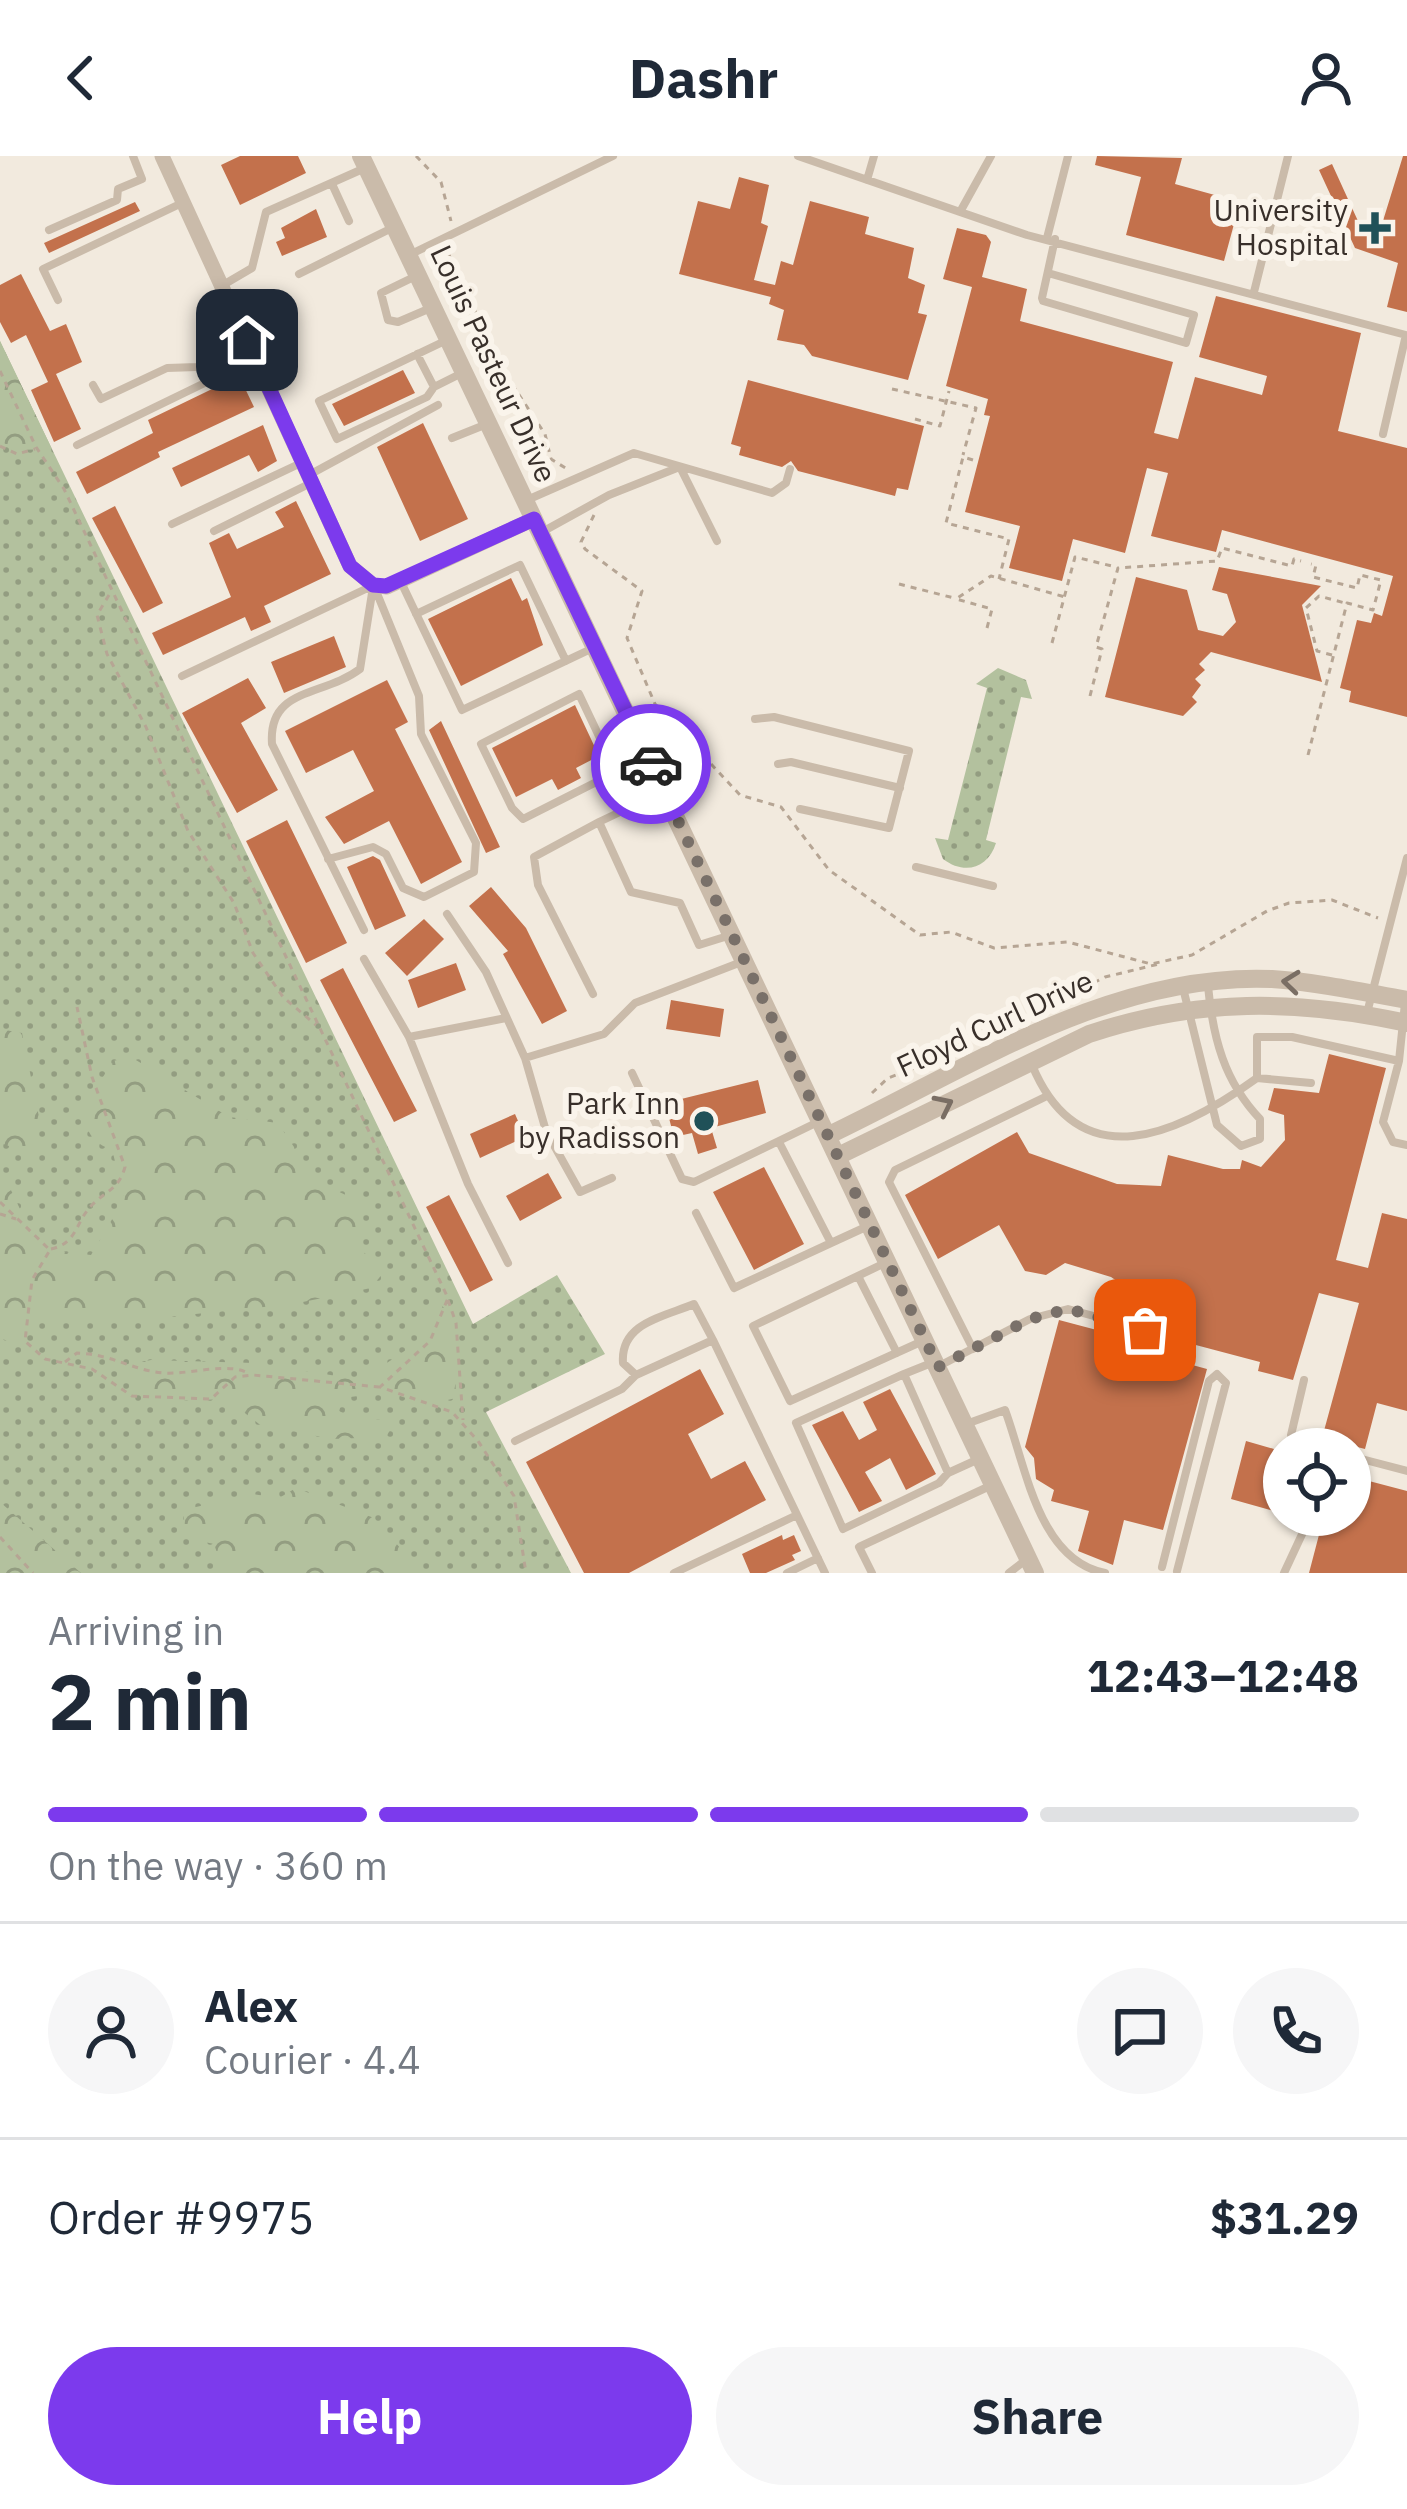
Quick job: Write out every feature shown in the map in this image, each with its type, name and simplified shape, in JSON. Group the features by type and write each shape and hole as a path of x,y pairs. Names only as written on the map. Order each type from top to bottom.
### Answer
{"street":[{"path":"162,156 350,566 373,585 400,580 533,518"},
{"name":"Louis Pasteur Drive","path":"363,162 1032,1565"},
{"name":"Floyd Curl Drive","path":"825,1128 1081,1013 1183,986 1269,979 1407,998"},
{"name":"Floyd Curl Drive","path":"838,1156 1089,1034 1188,1009 1268,1002 1404,1022"}],"lane":[{"path":"50,230 117,200 118,189 142,179 133,156"},
{"path":"408,255 453,226 613,156"},
{"path":"798,156 960,212 1406,334 1383,434"},
{"path":"867,180 874,156"},
{"path":"960,212 992,156"},
{"path":"1048,273 1194,315 1186,343 1043,302 1068,156"},
{"path":"1254,292 1288,156"},
{"path":"224,285 251,268 266,212 332,184 363,162"},
{"path":"332,184 349,220"},
{"path":"58,300 43,269 184,202"},
{"path":"299,274 396,226"},
{"path":"418,275 381,293 388,320 398,322 433,308"},
{"path":"93,385 101,399 167,368 197,368 247,340"},
{"path":"448,340 319,401 337,439 427,398 434,387 464,372"},
{"path":"417,354 434,387"},
{"path":"77,446 255,358"},
{"path":"214,531 308,473 437,405"},
{"path":"452,438 488,423"},
{"path":"533,518 634,452 772,493 786,482 790,469"},
{"path":"533,518 679,468"},
{"path":"679,468 717,541"},
{"path":"172,524 308,473"},
{"path":"416,614 520,565 566,661"},
{"path":"400,580 462,710 595,647"},
{"path":"328,859 374,847 386,854 403,888 424,897 474,872 476,843 421,734 419,696 373,585"},
{"path":"182,676 373,585"},
{"path":"364,931 272,744 271,722 280,706 359,669 373,585"},
{"path":"616,772 579,694 481,744 523,819 648,757"},
{"path":"755,719 775,717 909,752 889,828 800,808"},
{"path":"778,764 791,762 900,788"},
{"path":"593,994 538,885 534,857 664,791"},
{"path":"599,823 631,892 680,903 699,945 733,935"},
{"path":"1367,1016 1407,858"},
{"path":"916,866 993,886"},
{"path":"447,914 486,972 525,1058 546,1131 580,1192 612,1178"},
{"path":"364,959 410,1037 468,1184 508,1263"},
{"path":"525,1058 604,1034 635,1003 745,961"},
{"path":"1183,986 1222,1133 1241,1146 1253,1145 1260,1139 1260,1119 1235,1094 1208,983"},
{"path":"1407,998 1399,1061 1383,1122 1393,1142 1407,1145"},
{"path":"410,1037 506,1018"},
{"path":"1257,1078 1257,1037 1292,1037 1399,1061"},
{"path":"1031,1063 1045,1096 1059,1114 1087,1128 1132,1138 1145,1138 1214,1106 1257,1078 1311,1083"},
{"path":"632,1073 682,1179 694,1182 779,1142 825,1128"},
{"path":"973,1348 889,1182 895,1170 1045,1096"},
{"path":"779,1142 831,1243"},
{"path":"696,1213 734,1288 871,1225"},
{"path":"888,1262 753,1326 790,1401 926,1340"},
{"path":"858,1276 897,1353"},
{"path":"636,1375 623,1363 622,1346 631,1330 694,1304 825,1573"},
{"path":"981,1458 843,1529 796,1423 1030,1319 1068,1309 1145,1330"},
{"path":"515,1442 622,1389 636,1375 713,1340"},
{"path":"904,1374 948,1473"},
{"path":"1161,1570 1209,1381 1216,1374 1226,1383 1178,1571"},
{"path":"1293,1428 1304,1380"},
{"path":"965,1425 1005,1410 1050,1533 1080,1568 1105,1573"},
{"path":"1371,1462 1407,1471"},
{"path":"872,1573 859,1547 993,1485"},
{"path":"674,1573 797,1515"},
{"path":"1284,1573 1301,1536"},
{"path":"787,1573 818,1558"},
{"path":"1009,1573 1032,1565"}],"path":[{"path":"416,156 441,182 453,226"},
{"path":"449,255 502,368 545,434 551,459 570,471"},
{"path":"0,371 36,447 64,489 448,1298 456,1323 463,1423"},
{"path":"892,389 976,408 946,523 1009,539 999,579"},
{"path":"915,419 940,426 949,391"},
{"path":"0,446 27,455 36,447"},
{"path":"963,457 973,460"},
{"path":"594,513 581,542 585,549 642,591 626,638 655,704 740,795 781,807 829,870 920,935 951,932 994,948 1067,943 1161,963"},
{"path":"1052,643 1076,557 1118,568 1217,561 1222,548 1292,566 1294,560 1301,561"},
{"path":"1311,564 1316,565 1313,577 1358,588 1360,575 1381,580 1373,610 1318,596 1306,608 1317,651 1334,655"},
{"path":"1090,696 1102,649 1096,647 1118,568"},
{"path":"956,599 991,576 1065,597"},
{"path":"899,584 992,609 987,628"},
{"path":"110,593 97,616 107,655 146,727 188,831 234,903 266,973 283,997 319,1027"},
{"path":"1308,754 1347,603"},
{"path":"872,1093 888,1078 934,1061 990,1018 1052,1004 1105,977 1192,955 1267,911 1332,900 1382,919"},
{"path":"77,1007 92,1077 125,1167 121,1181 90,1206 68,1244 50,1250 32,1280 25,1341 45,1359 92,1369 132,1396 211,1399 236,1377 253,1376 380,1387 452,1412 514,1496 526,1573"},
{"path":"0,1202 50,1250"},
{"path":"0,1214 18,1219"},
{"path":"380,1387 430,1341 448,1298"},
{"path":"64,1363 77,1353 111,1354 161,1373 239,1367 253,1376"},
{"path":"0,1537 34,1573"}],"green space":[{"path":"0,341 473,1324 557,1275 605,1354 486,1412 571,1573 0,1573"},
{"path":"0,341 52,449 17,450 0,441"},
{"path":"998,668 1026,680 1032,699 1021,697 986,840 996,843 981,864 959,867 943,859 935,838 948,840 987,688 976,684"},
{"path":"5,1030 22,1033 39,1117 34,1152 5,1145 0,1136 0,1037"},
{"path":"131,1057 229,1117 278,1123 294,1147 298,1172 356,1200 364,1225 361,1249 383,1273 371,1288 293,1304 118,1322 43,1318 13,1345 0,1337 0,1167 39,1249 91,1255 124,1199 112,1149 91,1135 82,1109 95,1105 98,1085 113,1061"},
{"path":"439,1303 453,1317 456,1398 427,1405 388,1392 343,1398 339,1411 358,1420 388,1419 393,1425 386,1437 331,1439 259,1424 227,1399 147,1402 118,1366 151,1360 255,1363 362,1380 419,1341 424,1311"},
{"path":"296,1488 374,1518 422,1573 224,1573 214,1544 186,1538 183,1510 252,1494 279,1498"},
{"path":"0,1502 81,1573 0,1573"}],"building":[{"path":"240,156 298,156 306,173 240,205 221,165"},
{"path":"1097,156 1182,158 1175,184 1240,202 1224,261 1126,235 1141,177 1095,165"},
{"path":"1403,156 1407,156 1407,312 1387,307 1398,263 1355,248 1319,170 1332,164 1363,232 1378,237"},
{"path":"739,177 769,185 761,223 768,226 754,280 775,285 781,261 793,265 810,201 869,217 865,234 914,248 908,278 925,285 918,313 927,315 908,380 812,356 804,345 777,340 784,310 769,304 771,297 679,274 698,201 730,209"},
{"path":"135,202 140,211 49,253 44,243"},
{"path":"316,209 327,237 282,256 276,242 285,238 281,228"},
{"path":"957,228 986,235 991,242 982,277 1027,289 1020,321 1173,362 1154,433 1178,439 1195,377 1262,395 1267,376 1199,357 1216,296 1361,333 1338,431 1407,448 1407,717 1349,702 1351,691 1340,688 1357,620 1371,623 1374,613 1382,616 1393,576 1222,530 1216,552 1151,536 1168,473 1147,468 1125,553 1073,539 1062,581 1009,568 1020,526 965,512 990,416 984,415 988,399 946,386 972,287 943,279"},
{"path":"21,274 50,331 66,324 82,362 56,374 81,429 54,442 31,390 48,382 26,335 11,343 0,322 0,285"},
{"path":"403,370 415,393 344,426 332,404"},
{"path":"239,376 254,407 158,452 160,457 87,494 76,472 153,433 148,420"},
{"path":"748,380 924,426 908,490 897,488 895,496 798,471 791,461 782,467 739,455 741,447 731,444"},
{"path":"423,423 468,519 420,541 377,447"},
{"path":"263,425 277,461 258,472 249,455 181,487 172,468"},
{"path":"296,501 331,574 264,606 271,622 251,631 245,617 163,655 152,633 231,597 209,543 229,533 237,549 284,527 275,512"},
{"path":"115,506 163,603 143,613 92,518"},
{"path":"1219,567 1321,586 1302,605 1322,682 1211,652 1199,664 1205,670 1195,679 1201,685 1192,697 1197,702 1183,716 1105,697 1136,577 1187,590 1198,630 1223,636 1236,622 1227,594 1212,590"},
{"path":"511,578 522,601 527,598 543,645 461,686 428,619"},
{"path":"334,636 346,667 284,693 271,662"},
{"path":"248,678 266,708 241,723 278,790 237,813 182,713"},
{"path":"387,680 408,722 395,729 462,862 421,884 389,821 344,844 325,817 374,791 353,750 306,773 285,731"},
{"path":"575,705 599,756 576,768 581,778 558,790 552,779 516,797 492,748"},
{"path":"441,721 500,847 486,853 429,730"},
{"path":"287,820 347,943 306,963 246,841"},
{"path":"373,856 380,860 406,916 375,930 347,867"},
{"path":"491,887 526,928 567,1011 542,1024 503,954 508,951 469,906"},
{"path":"424,919 444,939 407,976 385,953"},
{"path":"456,963 466,990 418,1008 408,980"},
{"path":"343,968 417,1111 394,1122 320,980"},
{"path":"671,1000 724,1009 720,1037 666,1029"},
{"path":"1329,1054 1386,1068 1336,1260 1368,1268 1382,1213 1407,1219 1407,1411 1377,1403 1370,1428 1325,1428 1359,1303 1319,1293 1293,1380 1258,1371 1260,1362 1192,1344 1196,1329 1187,1325 1114,1306 1120,1283 1111,1277 1065,1263 1046,1275 1025,1271 999,1225 938,1259 905,1195 1017,1132 1029,1153 1117,1184 1161,1186 1168,1155 1223,1169 1240,1169 1242,1160 1261,1167 1285,1140 1284,1115 1268,1110 1274,1088 1319,1093"},
{"name":"Park Inn by Radisson","path":"758,1080 766,1113 711,1128 717,1148 698,1154 692,1133 674,1137 665,1103"},
{"path":"515,1114 525,1137 480,1158 470,1134"},
{"path":"764,1167 804,1244 754,1270 713,1192"},
{"path":"548,1173 562,1198 520,1221 506,1196"},
{"path":"449,1195 493,1280 470,1292 426,1207"},
{"path":"1059,1320 1176,1351 1174,1360 1207,1369 1163,1530 1124,1520 1113,1565 1078,1551 1089,1511 1051,1501 1054,1490 1036,1479 1034,1458 1025,1447"},
{"path":"700,1369 724,1414 688,1434 711,1479 745,1461 766,1500 629,1573 584,1573 526,1462"},
{"path":"890,1389 936,1474 906,1490 890,1458 865,1472 882,1501 859,1512 812,1425 843,1411 859,1440 877,1430 863,1402"},
{"path":"1246,1441 1263,1446 1263,1508 1231,1499"},
{"path":"1371,1482 1407,1491 1407,1573 1309,1573 1319,1536 1371,1536"},
{"path":"782,1535 783,1540 794,1535 801,1551 792,1555 795,1560 766,1573 750,1573 742,1554"}],"way so far":[{"path":"651,764 938,1367 1030,1319 1068,1309 1145,1330"}],"place":[{"name":"University Hospital","path":"1375,228"},
{"name":"Park Inn by Radisson","path":"704,1121"}],"route":[{"path":"247,340 350,566 373,585 386,586 534,519 651,764"}]}
